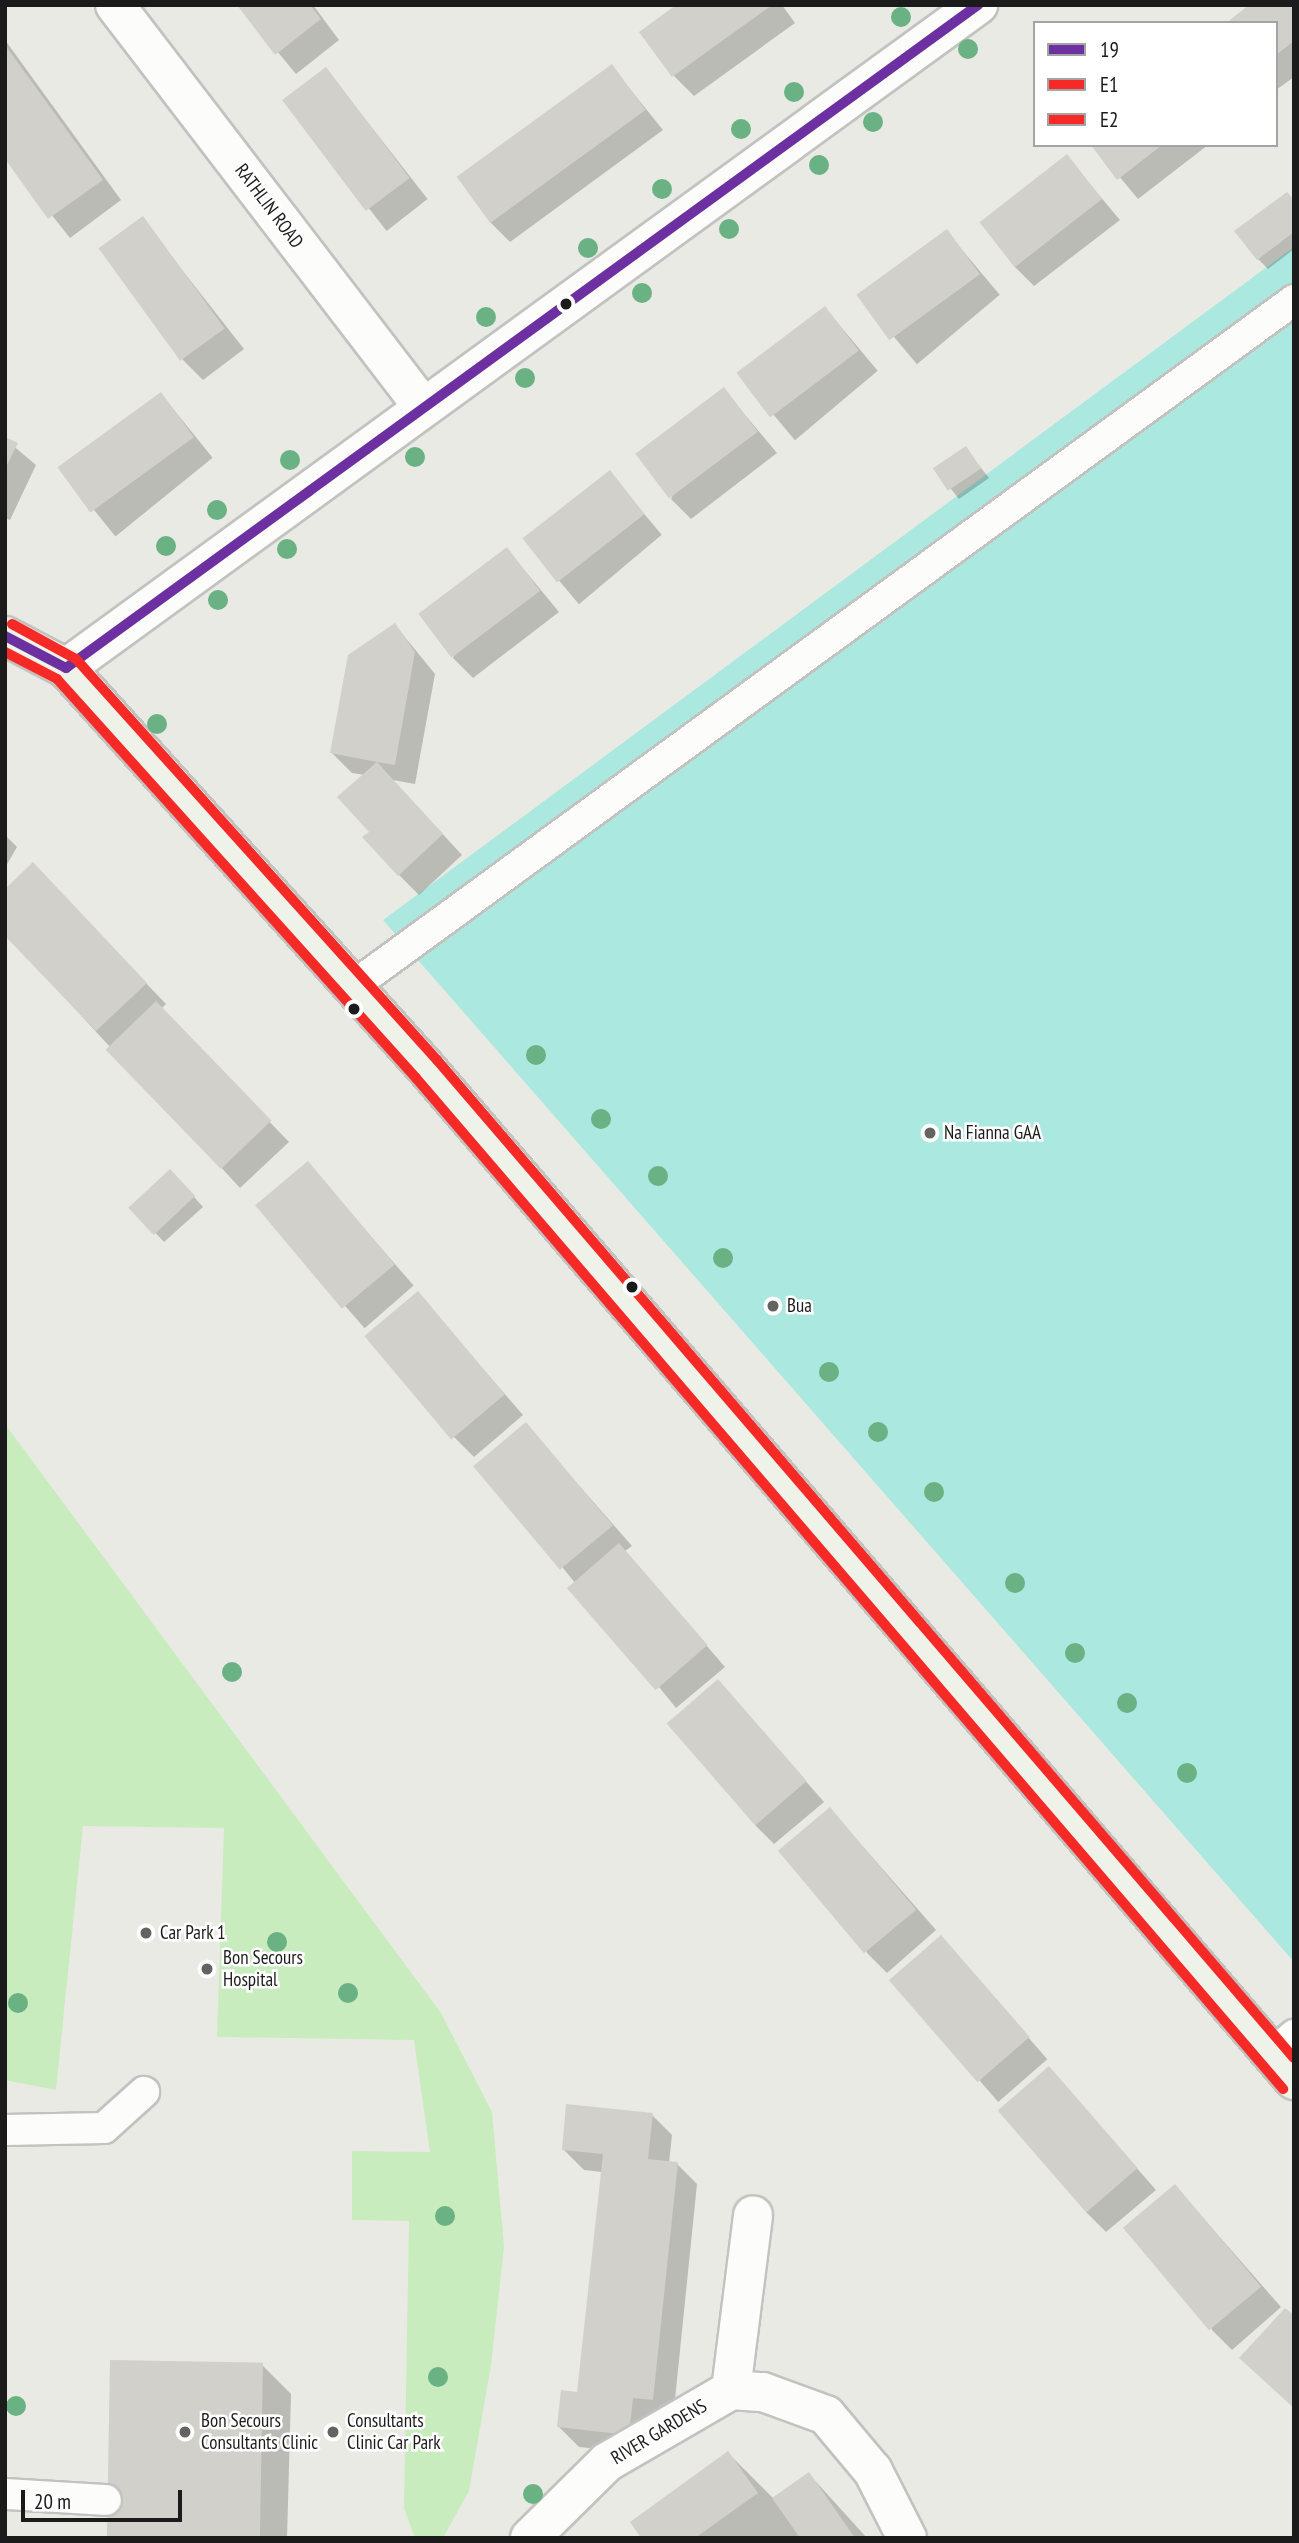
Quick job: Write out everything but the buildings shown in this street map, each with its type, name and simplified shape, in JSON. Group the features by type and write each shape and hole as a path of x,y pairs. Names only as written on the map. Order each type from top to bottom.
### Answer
{"main road":[{"path":"5,636 66,668 436,1079 1286,2057"}],"street":[{"name":"RATHLIN ROAD","path":"115,5 423,407"},
{"path":"66,668 978,5"},
{"path":"753,2215 731,2390 763,2392 826,2415 873,2471 907,2538"},
{"name":"RIVER GARDENS","path":"530,2538 607,2462 731,2390"}],"lane":[{"path":"352,987 1294,300"},
{"path":"5,2130 104,2128 144,2092"},
{"path":"5,2494 106,2500"}],"green space":[{"path":"5,1424 441,2013 492,2112 504,2246 491,2365 469,2491 443,2538 415,2538 404,2508 409,2221 352,2220 352,2151 430,2152 414,2040 217,2037 224,1828 83,1826 56,2090 5,2080"}],"shaded area":[{"name":"Na Fianna GAA","path":"1294,247 1294,1962 383,920"}],"transit line":[{"name":"19","path":"66,668 978,5"},
{"name":"E2","path":"12,624 76,659 437,1060 1294,2058"},
{"name":"19","path":"5,636 66,668"},
{"name":"E1","path":"5,652 57,679 416,1078 1283,2089"}],"place":[{"name":"Na Fianna GAA","path":"930,1133"},
{"name":"Bua","path":"773,1306"},
{"name":"Car Park 1","path":"146,1933"},
{"name":"Bon Secours Hospital","path":"207,1969"},
{"name":"Bon Secours Consultants Clinic","path":"185,2432"},
{"name":"Consultants Clinic Car Park","path":"333,2432"}]}
